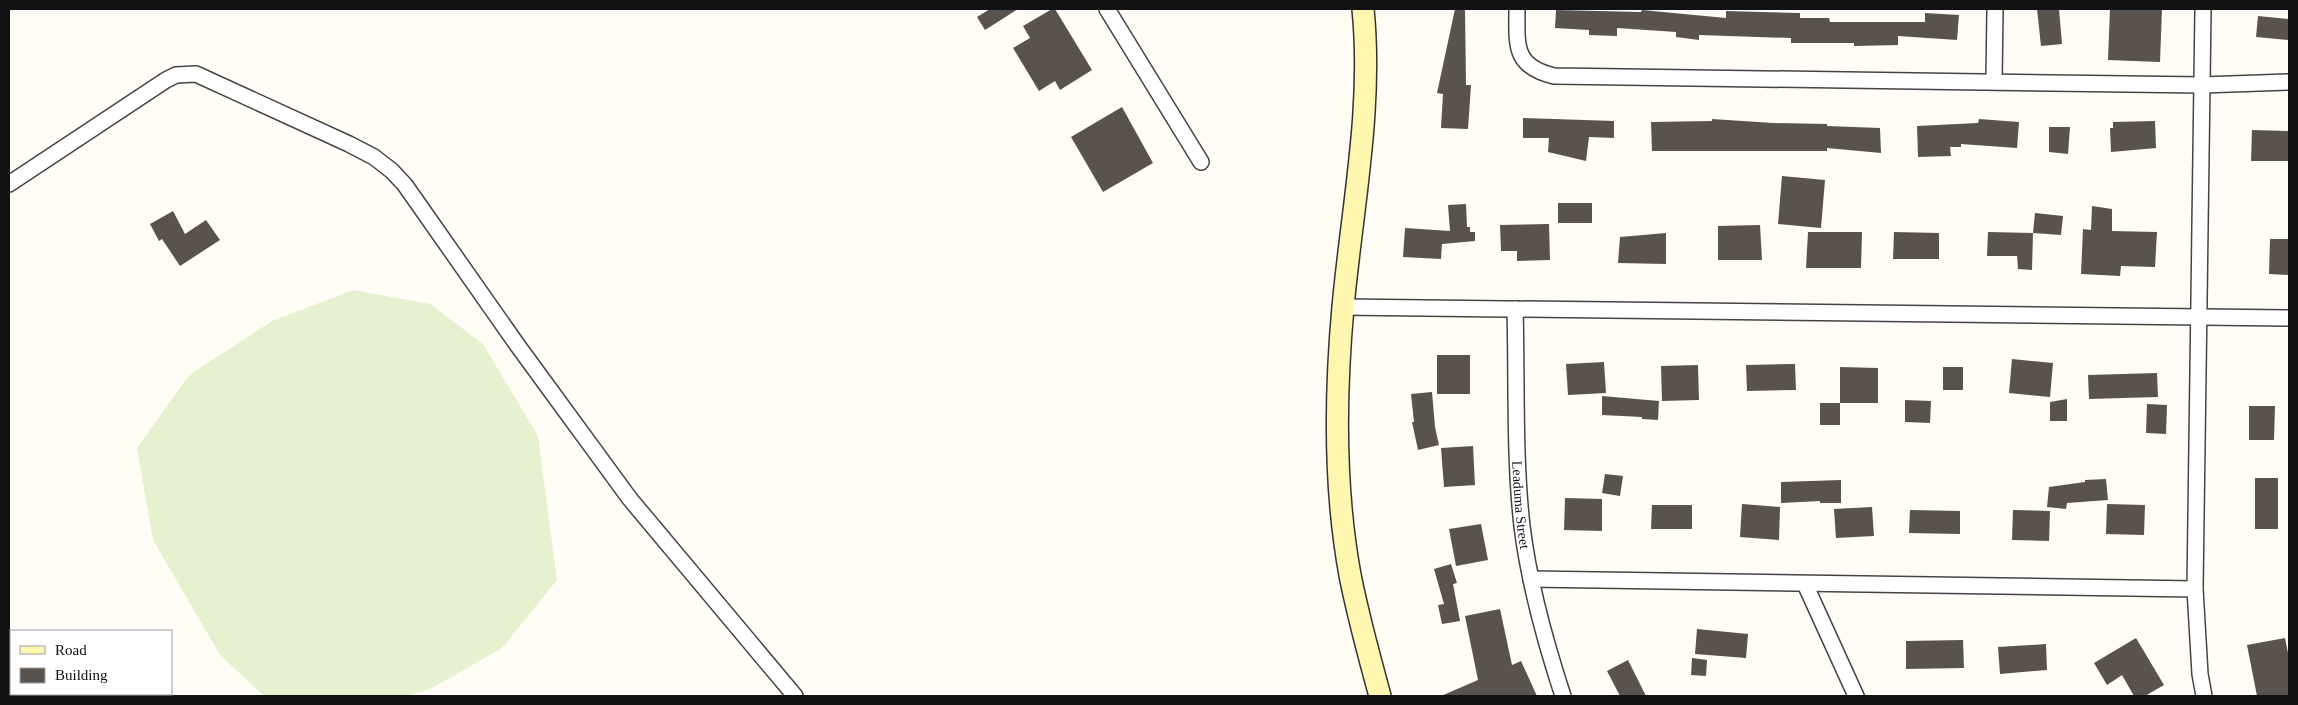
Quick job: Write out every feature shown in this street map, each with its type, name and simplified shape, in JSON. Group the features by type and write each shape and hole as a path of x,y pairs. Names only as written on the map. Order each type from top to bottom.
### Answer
{"main road":[{"path":"1363,9 1366,93 1360,166 1343,308 1338,401 1341,499 1350,574 1366,647 1380,696"}],"street":[{"path":"1107,9 1201,162"},
{"path":"1517,9 1517,43 1524,62 1537,72 1554,76 2202,85 2289,82"},
{"path":"1994,81 1995,9"},
{"path":"2203,9 2194,589 2200,674 2204,696"},
{"path":"9,184 166,80 187,73 196,74 374,157 406,185 564,411 630,499 795,696"},
{"path":"1343,308 2289,318"},
{"name":"Leaduma Street","path":"1516,310 1518,480 1522,527 1531,580 1549,654 1563,696"},
{"path":"1531,580 2194,589"},
{"path":"1805,584 1856,696"}],"green space":[{"path":"353,290 430,304 483,344 538,436 557,580 502,648 434,687 409,696 264,696 220,655 153,540 137,448 189,375 272,321"}],"building":[{"path":"990,9 1018,9 985,30 977,17"},
{"path":"1055,9 1092,70 1060,90 1055,81 1039,91 1013,48 1030,38 1023,26"},
{"path":"1455,9 1465,9 1466,85 1471,85 1468,129 1441,128 1443,94 1437,93"},
{"path":"2037,9 2059,9 2062,44 2041,46"},
{"path":"2110,9 2162,9 2160,62 2108,60"},
{"path":"1556,10 1641,12 1642,10 1726,18 1726,11 1800,13 1800,18 1829,18 1830,22 1925,22 1925,13 1959,15 1957,40 1898,36 1898,45 1854,46 1854,43 1791,43 1791,38 1699,35 1699,40 1676,37 1676,32 1617,28 1617,36 1589,35 1589,30 1555,28"},
{"path":"2258,16 2289,19 2289,40 2256,37"},
{"path":"1122,107 1153,163 1103,192 1071,137"},
{"path":"1523,118 1614,121 1614,138 1589,137 1586,161 1548,152 1549,138 1523,138"},
{"path":"1712,119 1880,128 1881,153 1827,148 1827,151 1652,151 1651,122 1712,121"},
{"path":"1979,119 2019,122 2017,148 1961,144 1961,147 1950,147 1951,156 1918,157 1917,126 1978,123"},
{"path":"2155,121 2156,148 2111,152 2110,128 2113,128 2113,122"},
{"path":"2049,127 2070,127 2068,154 2049,152"},
{"path":"2252,130 2289,131 2289,161 2251,161"},
{"path":"1782,176 1825,180 1821,228 1778,224"},
{"path":"1558,203 1592,203 1592,223 1558,223"},
{"path":"1466,204 1467,227 1470,227 1470,232 1475,232 1475,241 1442,244 1441,259 1403,257 1405,228 1450,231 1448,205"},
{"path":"2092,206 2112,209 2112,231 2157,232 2155,267 2121,266 2120,276 2081,274 2083,229 2091,230"},
{"path":"173,211 185,234 206,220 220,240 180,266 162,239 159,241 150,224"},
{"path":"2035,213 2063,216 2061,235 2033,233"},
{"path":"1549,224 1550,260 1517,261 1517,251 1501,251 1500,225"},
{"path":"1760,225 1762,260 1718,260 1718,226"},
{"path":"1808,232 1862,232 1861,268 1806,268"},
{"path":"1894,232 1939,233 1939,259 1893,259"},
{"path":"1988,232 2033,233 2032,270 2018,269 2017,256 1987,256"},
{"path":"1666,233 1666,264 1618,263 1620,237"},
{"path":"2270,239 2289,239 2289,275 2269,274"},
{"path":"1437,355 1470,355 1470,394 1437,394"},
{"path":"2012,359 2053,363 2050,397 2009,393"},
{"path":"1604,362 1606,393 1568,395 1566,364"},
{"path":"1795,364 1796,390 1747,391 1746,365"},
{"path":"1698,365 1699,400 1662,401 1661,366"},
{"path":"1840,367 1878,368 1878,403 1840,403"},
{"path":"1943,367 1963,367 1963,390 1943,390"},
{"path":"2157,373 2158,397 2089,399 2088,375"},
{"path":"1432,392 1435,427 1439,445 1418,450 1412,422 1414,422 1411,394"},
{"path":"1602,396 1659,401 1658,420 1642,419 1642,417 1602,415"},
{"path":"2067,399 2067,421 2050,421 2050,402"},
{"path":"1905,400 1931,401 1930,423 1905,422"},
{"path":"1820,403 1840,403 1840,425 1820,425"},
{"path":"2147,404 2167,405 2166,434 2146,433"},
{"path":"2249,406 2275,406 2274,440 2249,440"},
{"path":"1473,446 1475,485 1444,487 1441,448"},
{"path":"1605,474 1623,476 1620,496 1602,493"},
{"path":"2255,478 2278,478 2278,529 2255,529"},
{"path":"2106,479 2108,500 2067,503 2066,509 2047,507 2049,487 2085,482 2085,480"},
{"path":"1841,480 1841,503 1820,503 1820,501 1781,503 1781,482"},
{"path":"1565,498 1602,499 1602,531 1564,530"},
{"path":"1742,504 1780,507 1779,540 1740,537"},
{"path":"2107,504 2145,505 2144,535 2106,534"},
{"path":"1652,505 1692,505 1692,529 1651,529"},
{"path":"1872,507 1874,536 1836,538 1834,509"},
{"path":"1910,510 1960,511 1960,534 1909,533"},
{"path":"2013,510 2050,511 2049,541 2012,540"},
{"path":"1481,524 1488,560 1456,566 1449,529"},
{"path":"1451,564 1457,583 1453,584 1460,621 1442,624 1438,605 1444,604 1434,569"},
{"path":"1500,609 1512,665 1521,661 1537,696 1441,696 1478,680 1465,616"},
{"path":"1697,629 1748,634 1746,658 1695,654"},
{"path":"2136,638 2164,685 2145,696 2134,696 2122,675 2107,685 2094,663"},
{"path":"2285,638 2289,658 2289,696 2257,696 2247,645"},
{"path":"1963,640 1964,668 1906,669 1906,641"},
{"path":"2046,644 2047,670 2000,674 1998,647"},
{"path":"1692,658 1707,660 1706,676 1691,675"},
{"path":"1628,660 1646,696 1620,696 1607,671"}]}
